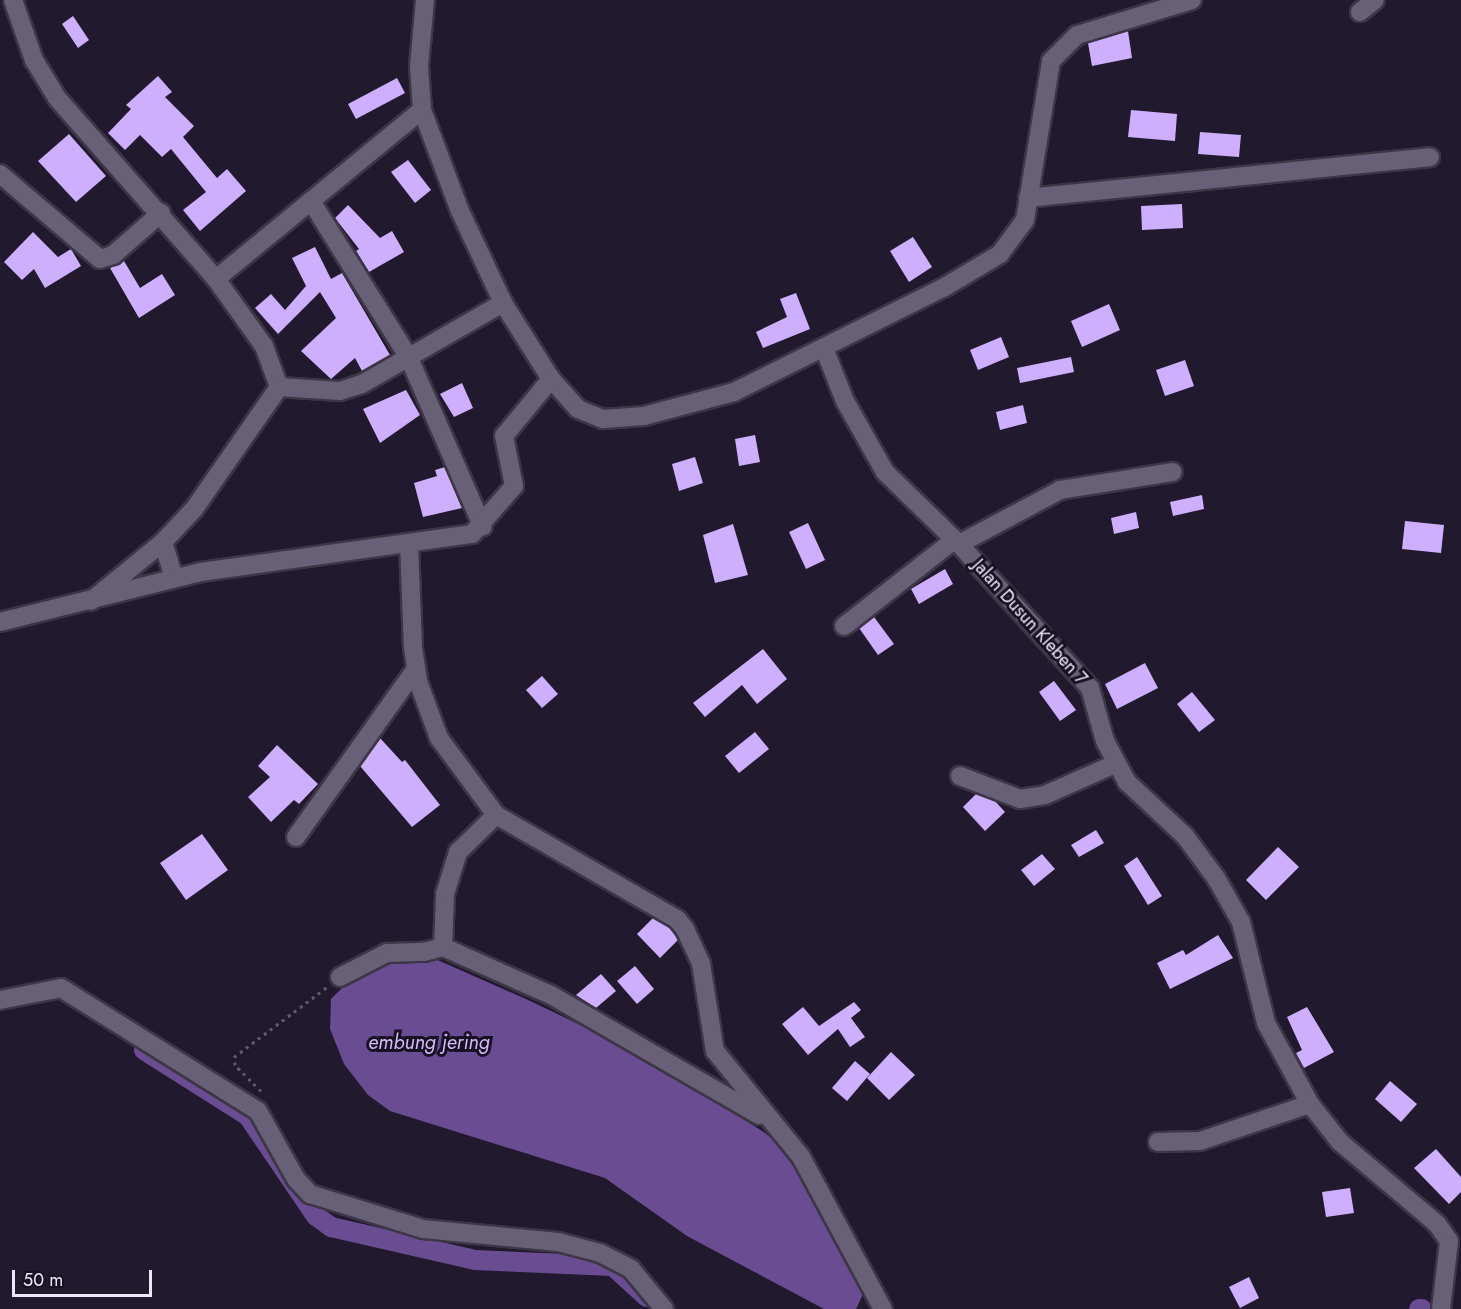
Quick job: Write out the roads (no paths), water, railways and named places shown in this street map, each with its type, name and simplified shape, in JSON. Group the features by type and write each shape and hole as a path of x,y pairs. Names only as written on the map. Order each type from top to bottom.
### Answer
{"street":[{"path":"13,0 34,60 57,98 161,213 216,279 264,346 279,387"},
{"path":"425,0 419,66 422,110 460,211 503,303 551,379 578,409 592,416 644,416 734,392 824,348 1000,255 1025,220 1046,75 1061,48 1077,35 1192,0"},
{"path":"1360,12 1375,0"},
{"path":"216,279 422,110"},
{"path":"1028,198 1430,157"},
{"path":"0,174 100,259 113,255 161,213"},
{"path":"311,201 409,358 483,527"},
{"path":"279,387 340,391 409,358 503,303"},
{"name":"Jalan Dusun Kleben 7","path":"824,348 845,401 885,472 956,542 1090,688 1115,764 1137,793 1185,836 1229,898 1241,922 1266,1023 1310,1104 1340,1142 1437,1224 1450,1247 1441,1309"},
{"path":"0,622 91,601 174,577 466,537 483,527 514,486 504,436 551,379"},
{"path":"91,601 164,542 217,481 279,387"},
{"path":"844,626 956,542 1060,490 1173,472"},
{"path":"164,542 174,577"},
{"path":"409,543 416,669 439,738 496,815 677,919 694,942 701,964 715,1051 767,1120 801,1157 852,1245 866,1278 884,1309"},
{"path":"296,837 416,669"},
{"path":"960,776 1020,799 1045,795 1115,764"},
{"path":"443,947 445,894 458,852 496,815"},
{"path":"340,977 387,953 443,947 551,995 767,1120"},
{"path":"0,1000 61,988 258,1111 296,1179 310,1194 423,1229 558,1242 600,1253 631,1269 664,1309"},
{"path":"1158,1142 1200,1141 1310,1104"}],"water":[{"name":"embung jering","path":"385,958 433,958 526,999 641,1054 765,1133 786,1151 857,1267 865,1290 856,1309 824,1309 687,1236 605,1178 390,1111 368,1095 344,1064 330,1029 331,999 361,969"}],"waterway":[{"path":"144,1050 248,1116 316,1216 331,1227 475,1260 613,1266 647,1297"}]}
